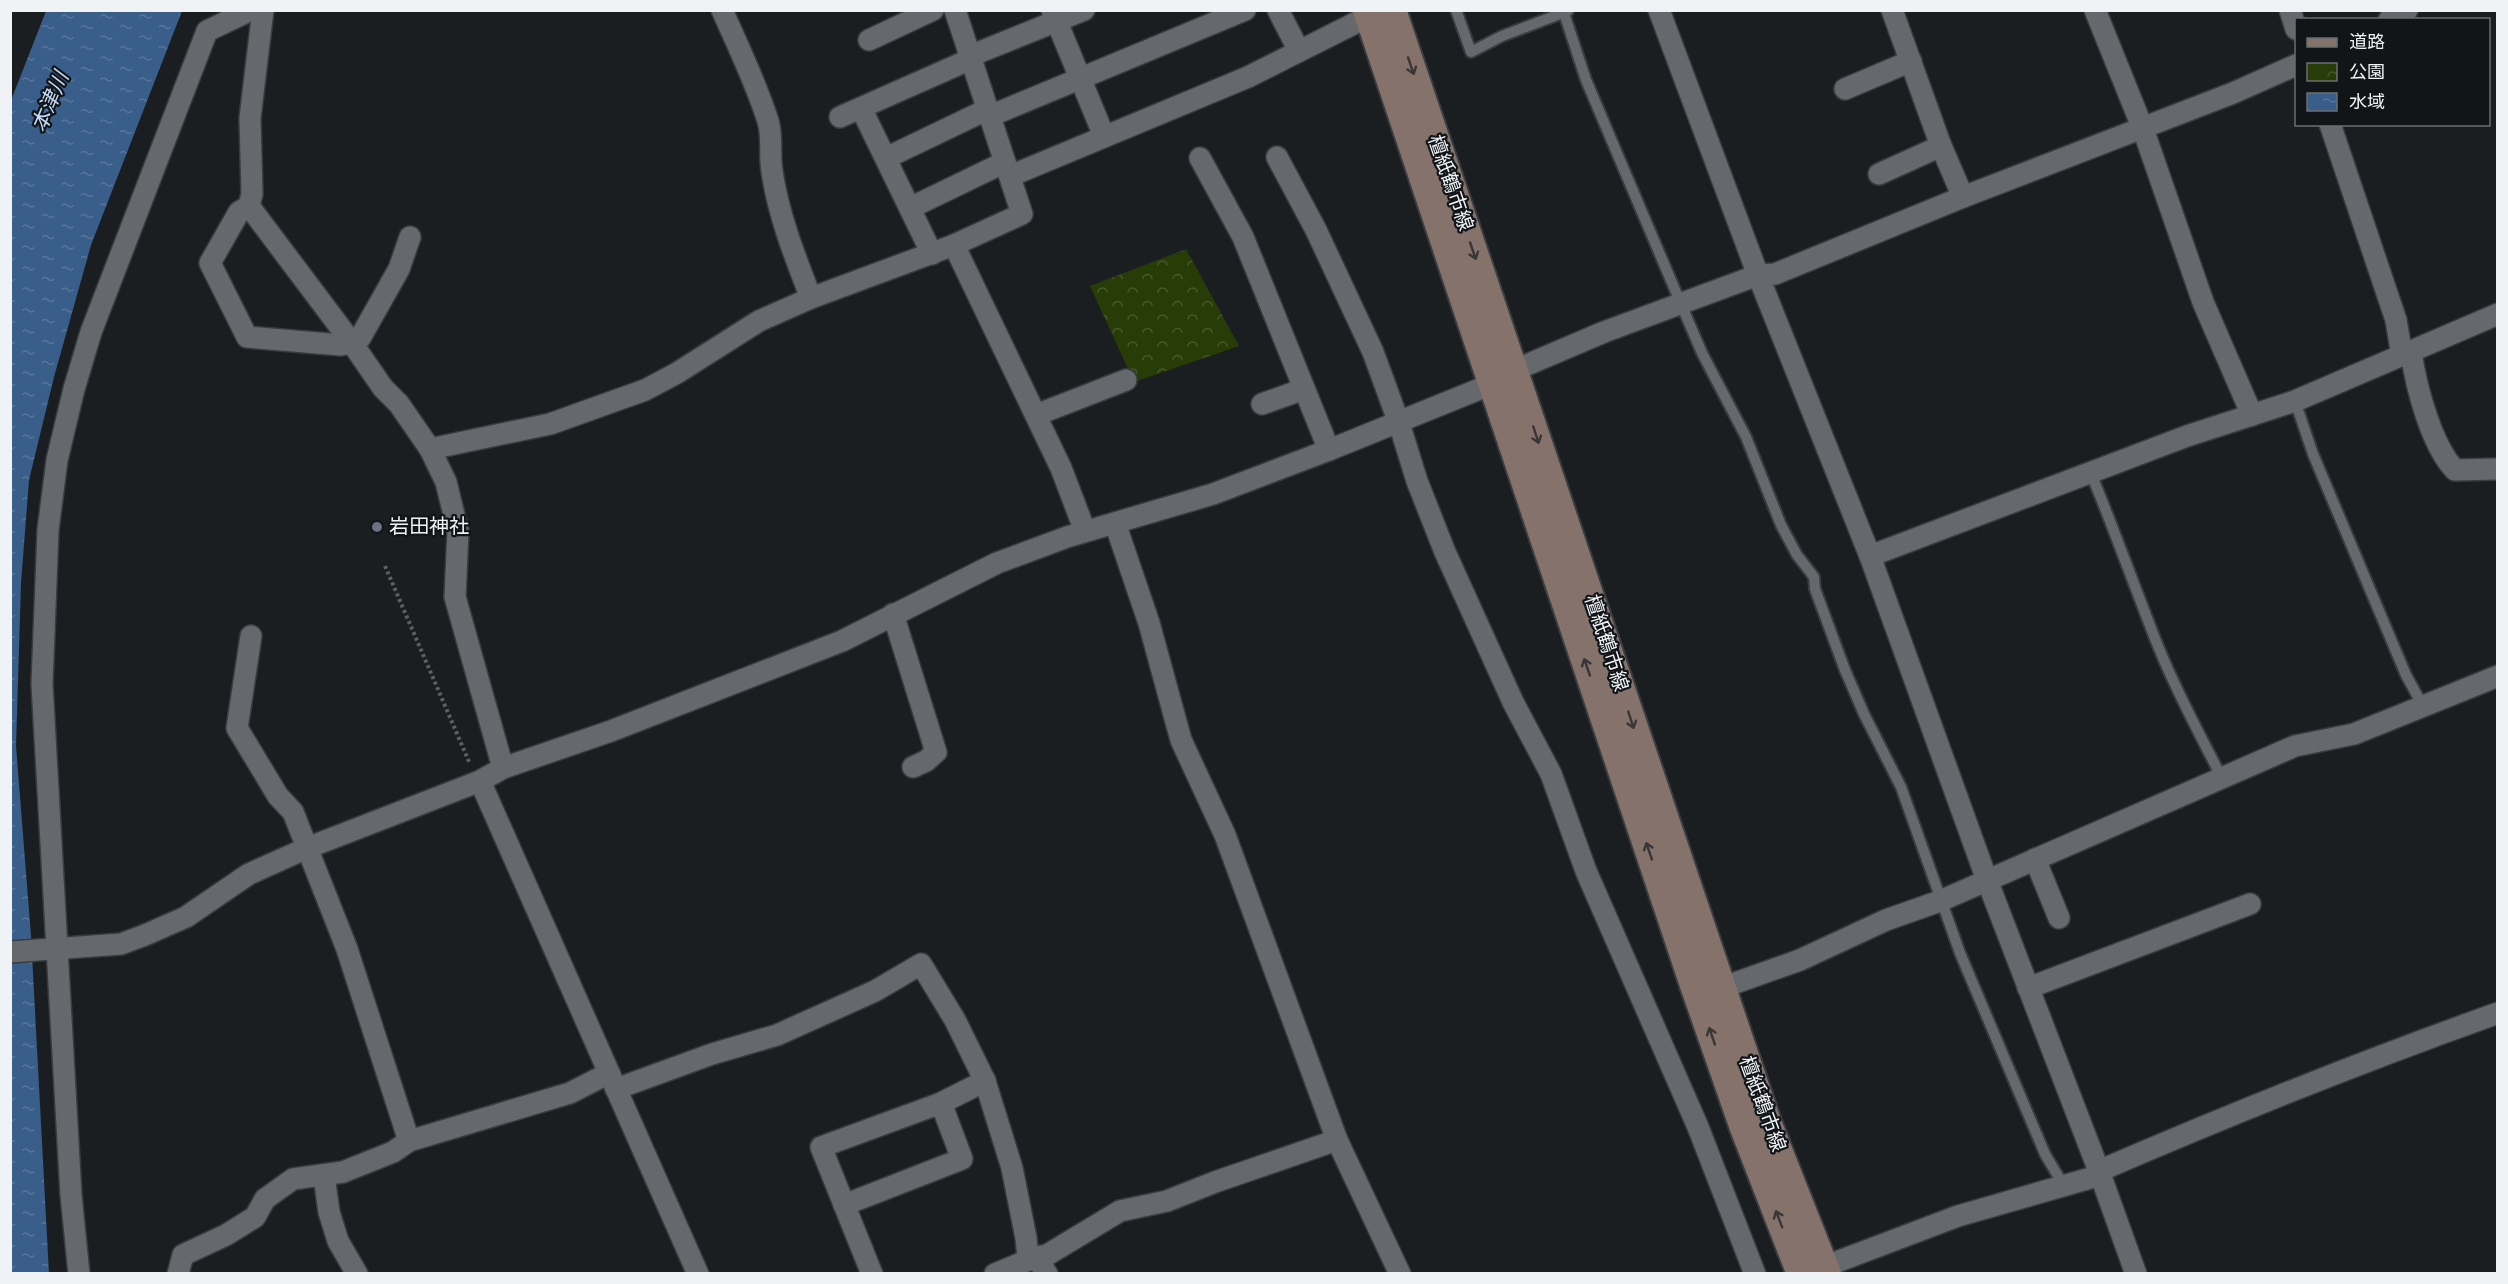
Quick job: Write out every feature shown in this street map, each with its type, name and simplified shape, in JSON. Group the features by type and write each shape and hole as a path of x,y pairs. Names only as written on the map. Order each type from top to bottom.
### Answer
{"main road":[{"name":"檀紙鶴市線","path":"1376,12 1503,377 1721,988 1815,1272"},
{"name":"檀紙鶴市線","path":"1503,377 1702,1007 1744,1128 1815,1272"}],"street":[{"path":"79,1274 71,1195 42,684 48,530 57,460 91,332 207,31 251,10"},
{"path":"263,10 250,118 252,194 249,206 239,212 210,263 247,337 341,345 352,343 360,338 384,298 399,270 410,237"},
{"path":"722,10 769,122 772,147 771,169 776,195 794,255 811,298"},
{"path":"869,40 933,10"},
{"path":"430,449 550,424 645,390 759,321 811,298 932,254 1022,214 955,10"},
{"path":"840,117 971,58 1054,16 1084,10"},
{"path":"886,159 989,112 1080,78 1245,10"},
{"path":"1278,10 1299,51"},
{"path":"1659,10 1758,276 1870,556 1987,880 2100,1173 2136,1274"},
{"path":"1892,10 1941,146 1963,197"},
{"path":"2095,10 2143,129 2203,302 2252,415"},
{"path":"2290,10 2295,26"},
{"path":"2393,18 2407,10"},
{"path":"910,208 1007,169 1104,136 1248,77 1376,12"},
{"path":"1054,16 1104,136"},
{"path":"1845,89 1911,61"},
{"path":"20,951 121,944 145,935 186,917 249,874 308,848 480,781 503,768 611,731 831,646 997,563 1085,531 1213,494 1400,423 1604,332 1758,276 1775,273 1963,197 2143,129 2295,65"},
{"path":"861,108 932,254"},
{"path":"2331,126 2417,387 2446,460 2455,470 2467,472 2498,469"},
{"path":"1879,174 1941,146"},
{"path":"1278,157 1316,230 1373,352 1400,423 1417,481 1445,552 1513,702 1551,774 1586,871 1698,1127 1755,1274"},
{"path":"1200,158 1243,237 1329,450"},
{"path":"249,206 383,388 399,404 430,449 446,482 458,531 455,597 503,768"},
{"path":"954,245 1061,468 1085,531"},
{"path":"1870,556 2090,471 2295,401 2498,314"},
{"path":"1036,416 1126,380"},
{"path":"1262,404 1304,389"},
{"path":"1115,523 1149,622 1181,740 1225,835 1337,1140 1400,1274"},
{"path":"893,615 936,752 926,761 913,767"},
{"path":"251,636 237,728 278,796 293,813 308,848 347,949 409,1141"},
{"path":"1721,988 1800,960 1886,920 1940,901 2295,746 2354,734 2498,675"},
{"path":"480,781 698,1274"},
{"path":"2035,859 2059,918"},
{"path":"2028,988 2250,904"},
{"path":"178,1274 183,1255 226,1235 255,1216 265,1199 293,1179 343,1172 383,1156 409,1141 777,1035 875,991 921,964 955,1020 985,1081 1012,1168 1037,1263"},
{"path":"1815,1272 1958,1216 2064,1186 2100,1173 2212,1122 2381,1054 2498,1013"},
{"path":"872,1274 821,1147 940,1103 985,1081"},
{"path":"844,1205 962,1159 940,1103"},
{"path":"995,1274 1037,1263 1047,1254 1120,1211 1167,1201 1337,1140"},
{"path":"324,1176 329,1212 338,1241 357,1274"}],"lane":[{"path":"1456,10 1471,52 1502,36 1565,11 1586,80 1702,353 1746,437 1781,525 1797,555 1814,577 1815,589 1845,670 1864,714 1901,787 1940,901 2035,1132 2064,1186"},
{"path":"2295,401 2325,485 2406,675 2423,706"},
{"path":"2090,471 2131,570 2159,647 2187,710 2222,778"}],"path":[{"path":"385,566 474,773 480,781"}],"green space":[{"path":"1186,249 1239,346 1134,382 1090,286"}],"water":[{"name":"本津川","path":"46,11 182,11 91,245 54,377 29,480 21,583 16,746 31,936 49,1274 10,1273 10,103"}],"place":[{"name":"岩田神社","path":"377,527"}]}
